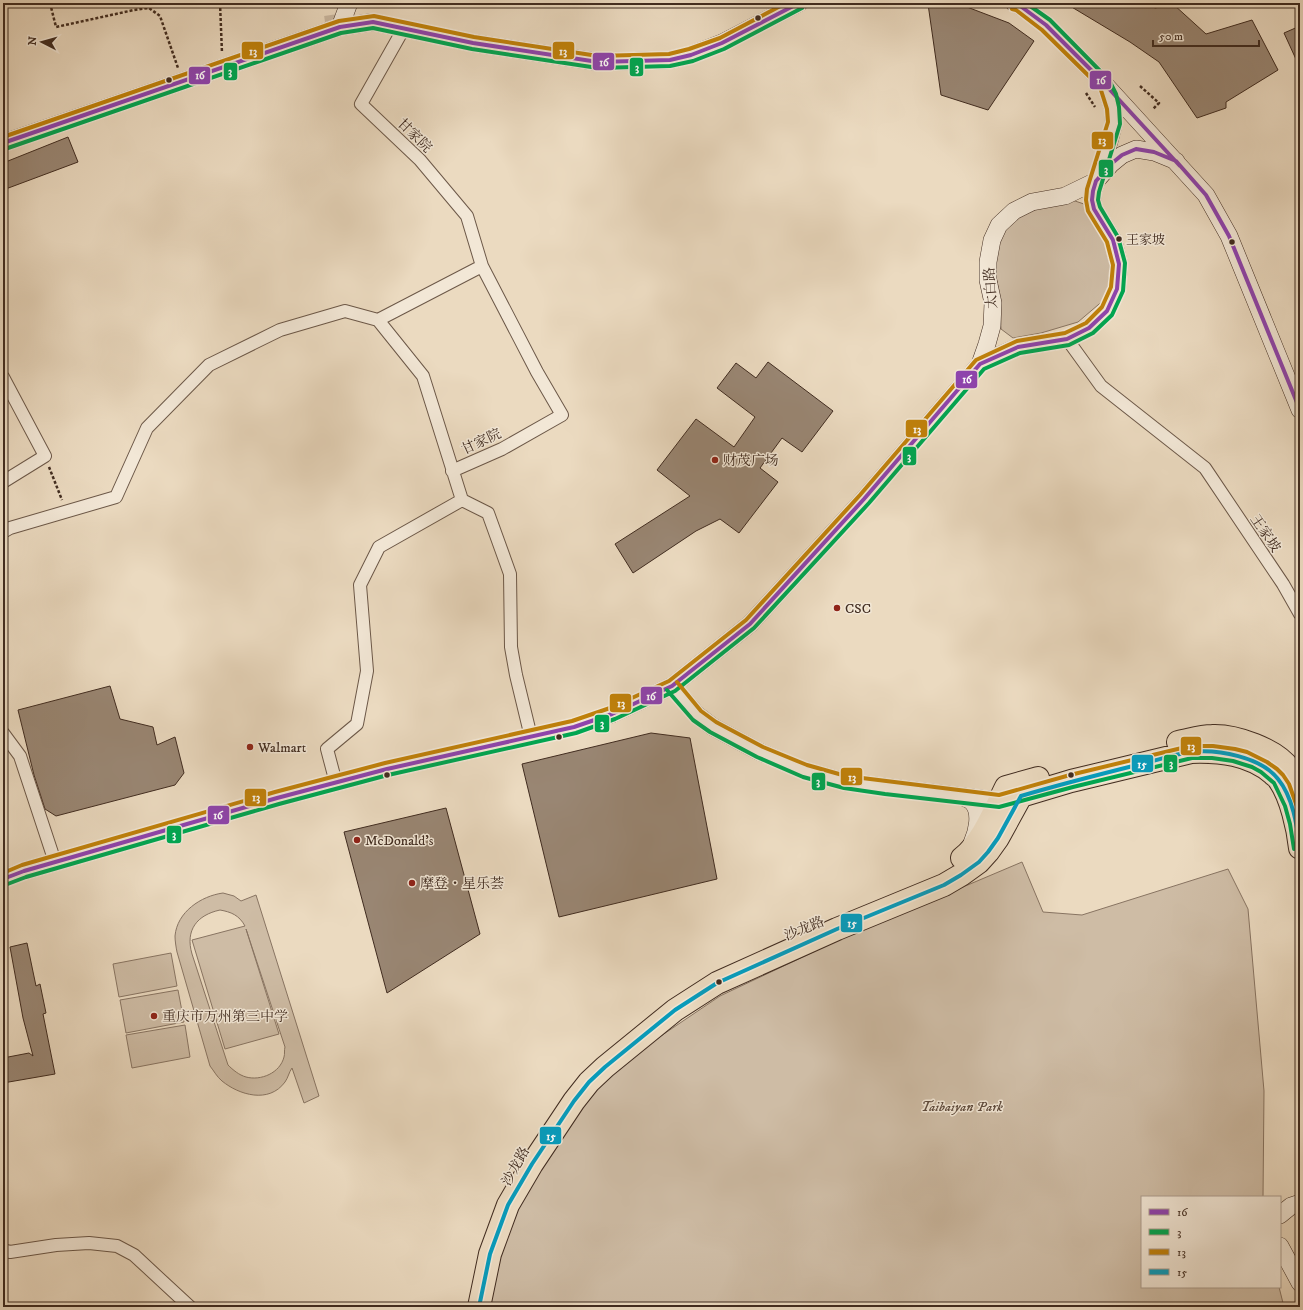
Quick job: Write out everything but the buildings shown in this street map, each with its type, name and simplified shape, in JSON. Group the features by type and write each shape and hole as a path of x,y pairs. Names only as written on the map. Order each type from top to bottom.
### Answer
{"highway":[{"path":"1009,794 1082,766 1194,738 1211,736 1228,737 1242,741 1270,753 1289,768 1296,780 1300,792"},
{"path":"1009,794 1071,781 1191,752 1231,754 1250,759 1266,768 1279,780 1290,803 1300,848"},
{"name":"沙龙路","path":"466,1307 475,1262 484,1229 504,1184 531,1138 555,1102 599,1054 664,1002 713,968 744,953 938,873 955,864 967,854 1009,794"},
{"name":"沙龙路","path":"479,1307 490,1254 508,1205 532,1164 574,1101 589,1082 605,1067 675,1010 717,983 837,929 944,885 961,875 979,862 998,838 1009,794"}],"main road":[{"path":"340,27 349,3"},
{"path":"3,143 340,27 373,22 473,43 598,62 670,60 691,55 722,43 799,3"},
{"path":"1014,3 1046,25 1105,84 1206,196 1229,236 1300,410"},
{"name":"太白路","path":"980,364 1018,347 1067,339 1089,328 1107,311 1117,288 1119,264 1113,240 1094,209 1092,200 1096,181 1114,123 1113,108 1105,84"},
{"name":"太白路","path":"3,879 54,862 277,798 387,769 574,727 612,714 672,686 750,624 864,499 980,364 988,344 992,326 993,303 988,280 988,262 992,240 999,225 1014,211 1032,202 1065,196 1096,181 1111,164 1122,155 1136,149 1154,152 1176,162"},
{"path":"672,686 697,715 713,727 760,752 805,770 846,782 960,796 991,791 1009,794"},
{"path":"960,796 971,801 976,807 978,815 977,826 967,854"},
{"path":"1281,1214 1291,1206 1300,1203"},
{"path":"1281,1248 1300,1282"}],"street":[{"name":"甘家院","path":"404,28 361,104 420,160 467,216 482,266 537,372 562,415 502,449 452,471"},
{"path":"378,320 482,266"},
{"path":"3,532 10,528 116,497 147,428 209,365 280,330 345,311 378,320 423,376 462,500 488,513 510,574 511,647 531,737"},
{"name":"王家坡","path":"1067,339 1101,386 1205,468 1283,584 1300,614"},
{"path":"3,376 45,456 3,482"},
{"path":"336,783 327,749 357,724 367,671 360,585 379,547 462,500"},
{"path":"3,733 20,756 54,862"},
{"path":"5,1252 56,1245 89,1243 116,1246 134,1256 190,1307"}],"path":[{"path":"50,3 56,27 149,8 160,16 182,82"},
{"path":"220,3 222,68"},
{"path":"1140,86 1159,103 1153,109"},
{"path":"1086,93 1097,112"},
{"path":"45,456 67,512"}],"green space":[{"path":"1066,198 1084,204 1101,229 1114,264 1105,299 1078,322 1041,333 1013,338 1001,329 1000,301 993,258 1002,231 1018,212"},
{"name":"Taibaiyan Park","path":"1022,862 1043,912 1082,915 1228,869 1248,909 1264,1091 1263,1196 1141,1196 1141,1288 1279,1288 1284,1307 486,1307 498,1255 522,1199 588,1096 646,1046 720,996 845,937"},
{"path":"223,893 234,896 241,901 256,895 319,1096 304,1103 292,1068 286,1080 278,1089 263,1095 254,1095 229,1086 217,1076 210,1066 177,952 175,936 180,920 185,913 199,902","holes":["220,910 231,913 243,922 245,926 192,940 225,1049 279,1034 246,929 285,1047 282,1063 274,1071 264,1077 246,1077 236,1072 228,1065 192,954 190,938 195,925 205,916"]},
{"path":"171,953 177,986 119,997 113,964"},
{"path":"178,990 184,1022 126,1033 120,1000"},
{"path":"185,1025 190,1057 132,1068 126,1035"}],"tunnel":[{"path":"325,22 346,19"}],"transit line":[{"name":"13","path":"3,137 339,21 374,16 474,37 598,56 669,54 689,49 720,38 786,3"},
{"name":"16","path":"3,143 340,27 373,22 473,43 598,62 670,60 691,55 722,43 799,3"},
{"name":"16","path":"1014,3 1046,25 1100,79 1180,166"},
{"name":"3","path":"5,885 26,877 279,804 388,775 576,733 615,719 675,691 754,628 869,503 984,369 1020,353 1069,345 1093,333 1112,315 1123,291 1125,263 1118,237 1100,207 1098,200 1099,192 1120,124 1119,107 1116,94 1109,80 1050,20 1026,3"},
{"name":"3","path":"5,149 341,33 373,28 472,49 598,68 670,66 693,61 724,49 802,8"},
{"name":"13","path":"3,873 22,865 275,792 385,763 572,721 610,708 669,681 746,620 860,495 976,360 1017,341 1065,333 1086,323 1102,307 1111,287 1113,265 1107,242 1088,211 1086,200 1087,189 1108,122 1107,109 1100,87 1042,30 1016,10 1012,9"},
{"name":"16","path":"3,879 24,871 277,798 387,769 574,727 612,714 672,686 750,624 864,499 980,364 1018,347 1067,339 1089,328 1107,311 1117,289 1119,264 1113,240 1094,209 1092,200 1093,191 1096,181 1111,164 1122,155 1136,149 1154,152 1176,161 1206,195 1229,236 1300,410"},
{"name":"13","path":"677,682 701,711 716,722 763,747 807,765 846,776 999,795 1070,775 1190,746 1213,746 1247,752 1277,769 1289,784 1300,815"},
{"name":"3","path":"667,690 693,720 710,732 757,757 803,777 844,788 885,794 999,807 1192,758 1212,758 1233,761 1252,767 1261,772 1274,783 1285,806 1290,824 1294,849"},
{"name":"15","path":"479,1307 490,1254 508,1205 532,1164 574,1101 589,1082 605,1067 675,1010 717,983 837,929 944,885 961,875 979,862 988,852 998,838 1021,796 1179,754 1202,751 1226,753 1261,765 1278,779 1291,803 1296,821 1300,848"}],"place":[{"name":"王家坡","path":"1119,239"},
{"name":"财茂广场","path":"715,460"},
{"name":"CSC","path":"837,608"},
{"name":"Walmart","path":"250,747"},
{"name":"McDonald's","path":"357,840"},
{"name":"摩登・星乐荟","path":"412,883"},
{"name":"重庆市万州第三中学","path":"154,1016"}]}
